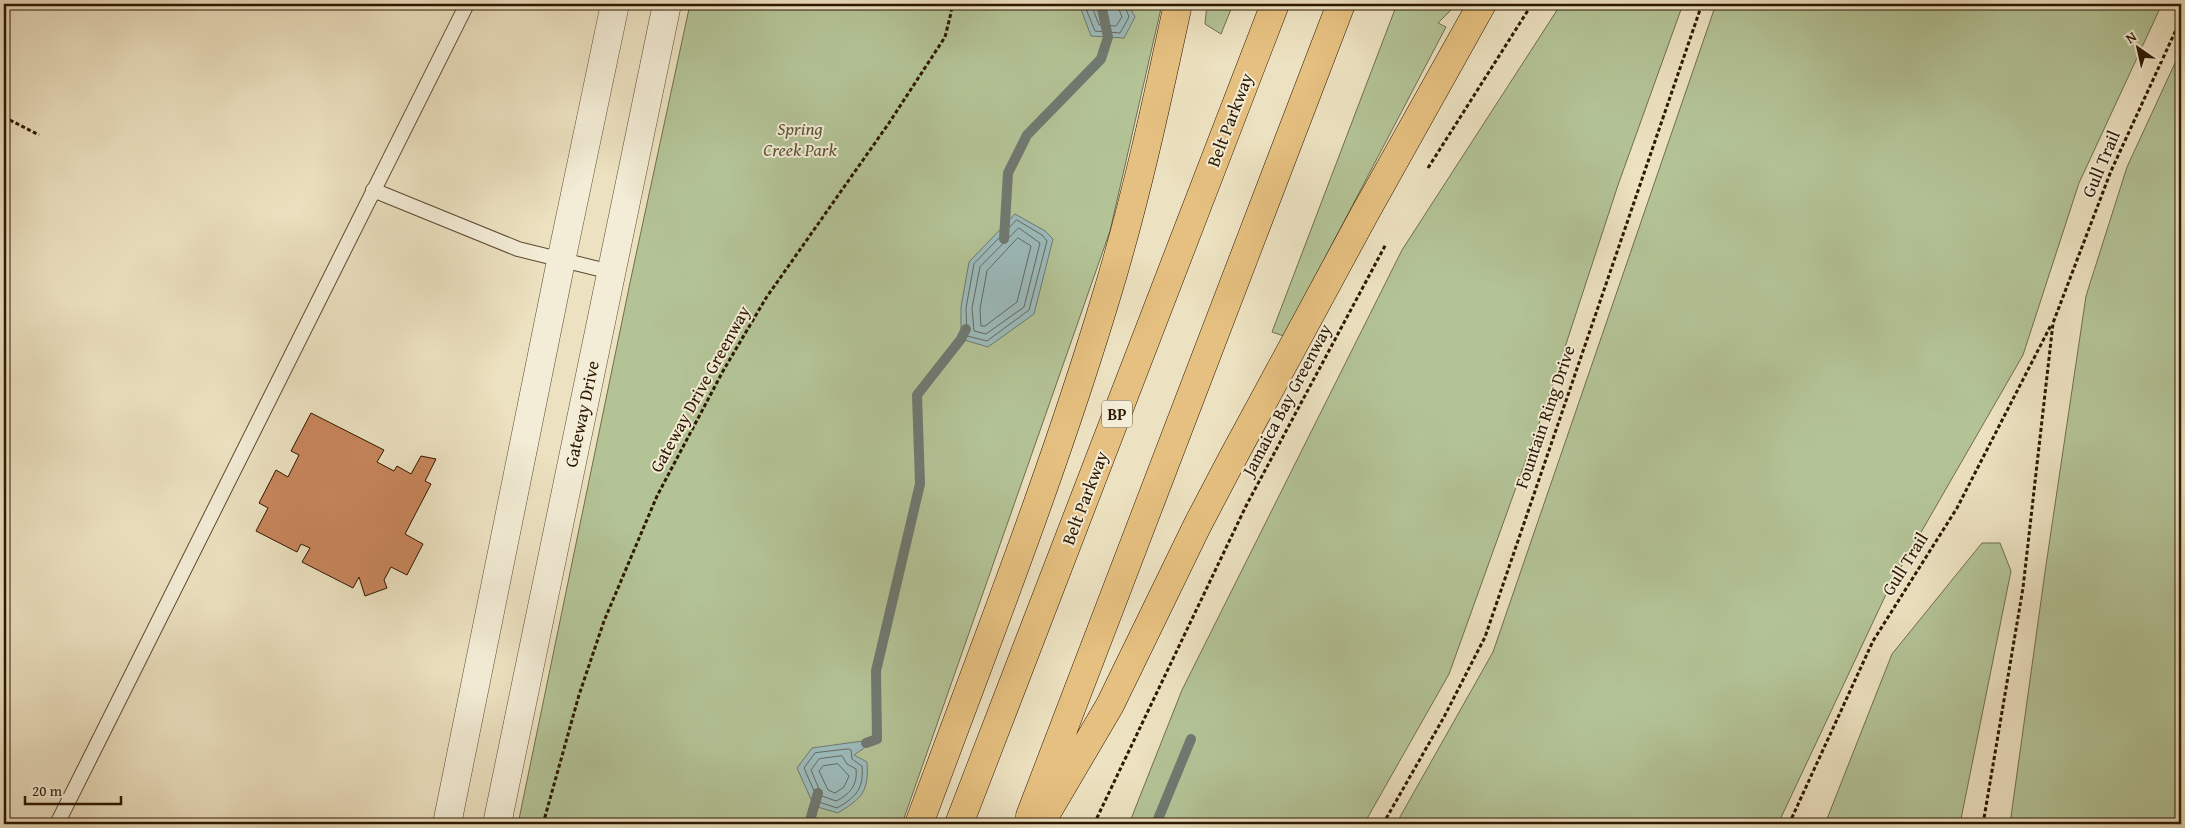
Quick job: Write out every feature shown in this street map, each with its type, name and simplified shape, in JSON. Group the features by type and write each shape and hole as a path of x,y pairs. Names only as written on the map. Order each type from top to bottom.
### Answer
{"highway":[{"path":"919,824 1060,441 1086,363 1129,217 1178,4"},
{"name":"Belt Parkway","path":"959,824 1275,4"},
{"path":"1027,824 1341,4"},
{"path":"1040,824 1110,705 1192,535 1231,461 1364,215 1482,4"}],"street":[{"path":"447,824 615,4"},
{"name":"Gateway Drive","path":"498,824 667,4"}],"lane":[{"path":"57,824 467,4"},
{"path":"373,190 518,249 611,272"}],"path":[{"name":"Gateway Drive Greenway","path":"543,824 579,695 604,621 657,496 723,371 766,298 888,123 945,37 952,13 952,4"},
{"path":"1423,176 1532,4"},
{"name":"Fountain Ring Drive","path":"1383,824 1444,717 1485,637 1702,4"},
{"name":"Gull Trail","path":"1789,824 1873,640 1957,508 2052,323 2111,171 2181,19"},
{"path":"4,117 39,135"},
{"name":"Jamaica Bay Greenway","path":"1094,824 1246,506 1390,236"},
{"name":"Gull Trail","path":"1983,824 2023,588 2052,323"}],"green space":[{"name":"Spring Creek Park","path":"690,4 1162,4 1110,231 902,824 518,824"},
{"path":"1207,4 1233,4 1221,34 1205,24"},
{"path":"1397,4 1457,4 1438,23 1446,27 1284,336 1272,332"},
{"path":"1561,4 1683,4 1618,185 1551,390 1449,674 1364,824 1129,824 1182,690 1402,250"},
{"path":"1716,4 2162,4 2079,183 2023,355 1889,588 1778,824 1396,824 1493,652"},
{"path":"2181,50 2181,824 2010,824 2086,296 2127,167"},
{"path":"1982,543 2000,543 2011,571 1960,824 1825,824 1892,654"}],"water":[{"path":"1079,4 1128,4 1135,17 1124,38 1091,36"},
{"path":"1015,214 1045,231 1053,239 1034,314 988,347 961,339 961,307 969,262"},
{"path":"877,739 854,755 867,762 867,781 858,798 838,813 814,806 797,768 812,748"}],"building":[{"path":"311,413 384,450 377,462 394,471 397,466 411,474 421,456 436,459 425,481 431,484 405,534 423,544 407,575 391,567 384,580 387,588 365,596 359,577 353,588 302,562 310,548 301,544 297,552 256,531 268,508 259,503 276,470 288,477 299,455 291,451"}],"waterway":[{"path":"1004,239 1008,173 1027,135 1101,59 1108,37 1101,4"},
{"path":"866,743 877,739 876,671 920,484 917,395 961,339 966,329"},
{"path":"1156,824 1191,739"},
{"path":"809,824 818,793"}]}
